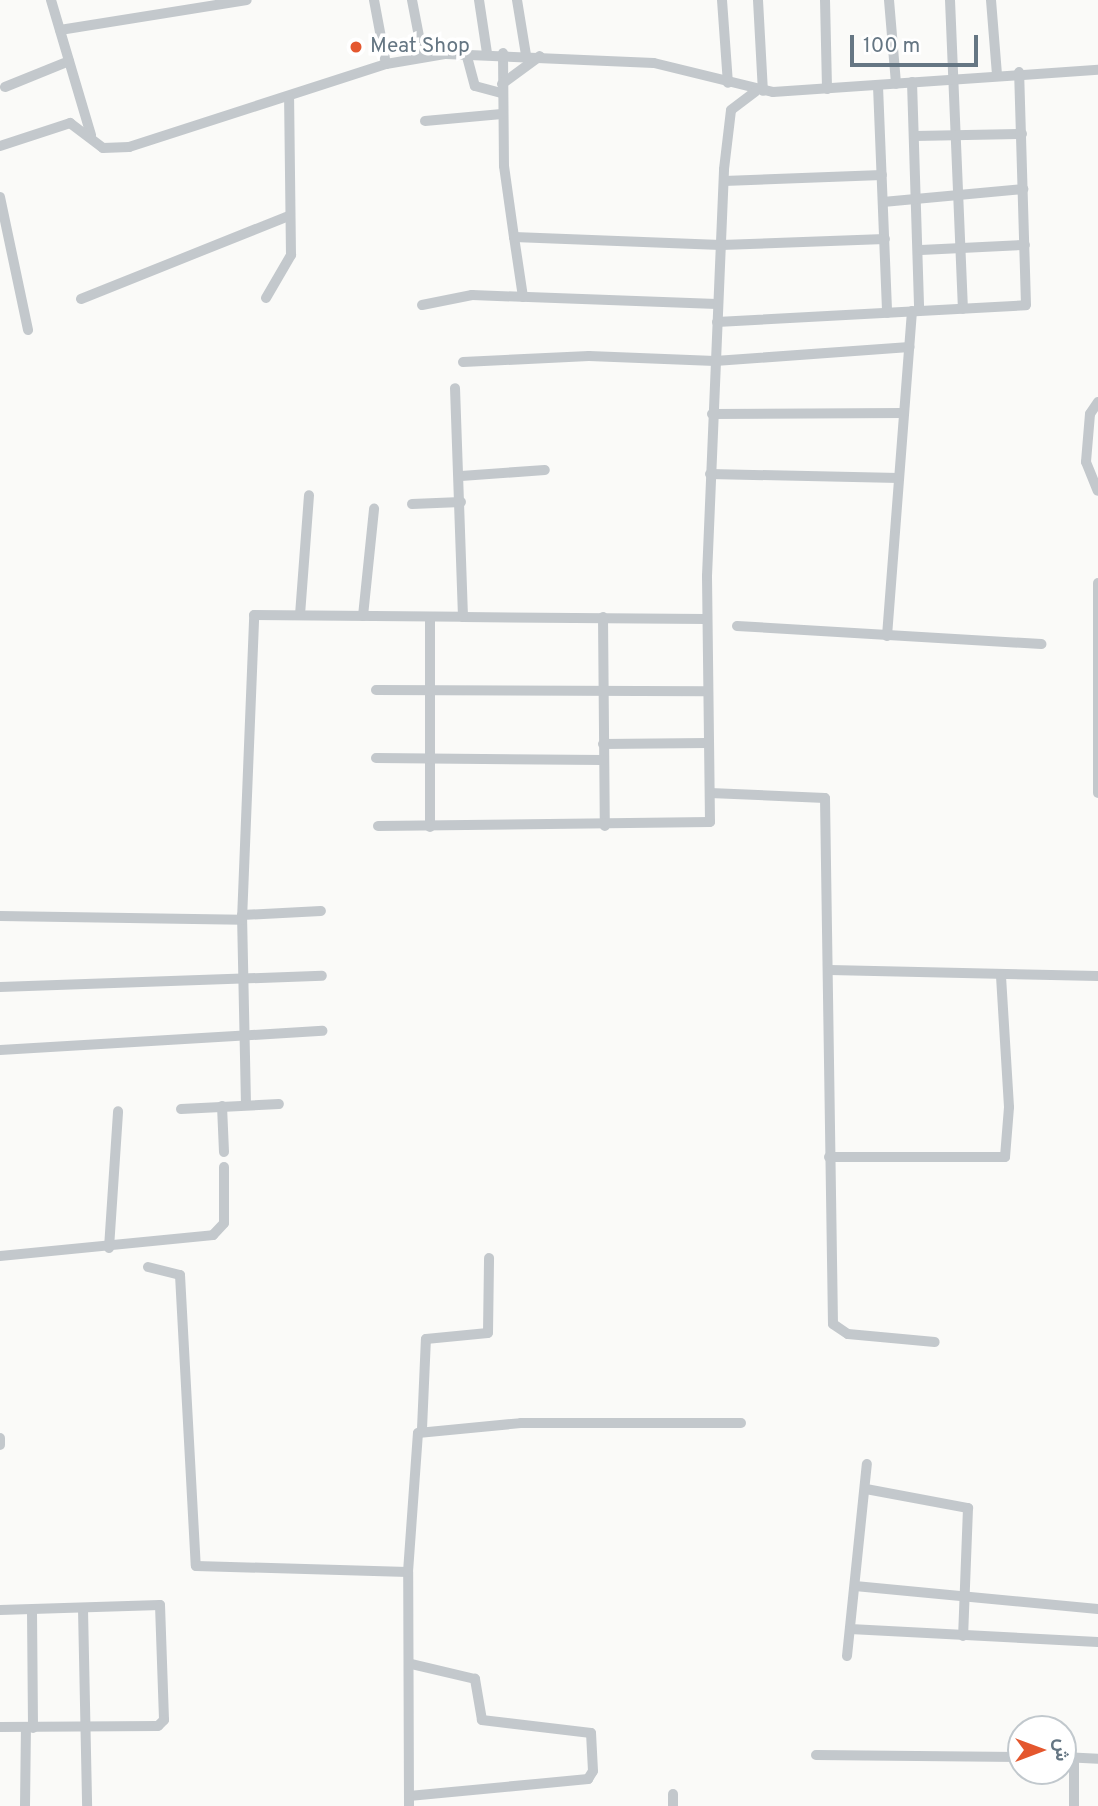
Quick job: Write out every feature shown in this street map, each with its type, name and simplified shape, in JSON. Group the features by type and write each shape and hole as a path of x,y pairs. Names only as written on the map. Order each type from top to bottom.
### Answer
{"street":[{"path":"51,0 91,136"},
{"path":"60,30 247,0"},
{"path":"374,0 386,64"},
{"path":"412,0 422,57"},
{"path":"479,0 487,53"},
{"path":"517,0 526,55"},
{"path":"722,0 728,83"},
{"path":"758,0 759,91"},
{"path":"825,0 827,89"},
{"path":"889,0 896,84"},
{"path":"950,0 956,78 963,309"},
{"path":"991,0 997,74"},
{"path":"466,53 475,86 502,88 540,56"},
{"path":"0,146 66,122 108,149 129,147 386,64 466,53 654,63 759,91 878,86 1019,72 1098,70"},
{"path":"503,53 502,114 514,237 523,297"},
{"path":"5,87 69,61"},
{"path":"717,323 1026,305 1019,72"},
{"path":"887,636 909,347 916,311 920,250 912,82"},
{"path":"878,86 887,313"},
{"path":"378,826 705,824 710,793 706,619 710,474 724,181 729,114 741,97 759,91"},
{"path":"267,298 290,261 289,97"},
{"path":"425,121 502,114"},
{"path":"915,136 1022,134"},
{"path":"724,181 882,175"},
{"path":"883,202 958,192 1023,189"},
{"path":"0,197 28,330"},
{"path":"80,299 289,216"},
{"path":"514,237 721,245 884,239"},
{"path":"920,250 1025,245"},
{"path":"422,305 472,295 718,304"},
{"path":"463,362 589,356 715,361 909,347"},
{"path":"455,388 461,476 463,617"},
{"path":"1098,402 1090,414 1086,462 1098,491"},
{"path":"712,414 904,414"},
{"path":"461,476 545,470"},
{"path":"710,474 899,478"},
{"path":"300,615 309,495"},
{"path":"412,504 461,502"},
{"path":"363,616 374,509"},
{"path":"1098,583 1098,793"},
{"path":"246,1105 242,1036 242,917 254,615 706,619"},
{"path":"430,617 430,827"},
{"path":"603,617 605,826"},
{"path":"737,626 1041,643"},
{"path":"376,690 603,693 706,691"},
{"path":"603,744 707,743"},
{"path":"376,758 603,760"},
{"path":"710,793 825,798 830,970 829,1157 833,1324 848,1334 934,1342"},
{"path":"0,916 242,917 321,911"},
{"path":"830,970 1001,975 1016,970 1098,976"},
{"path":"0,986 243,974 322,976"},
{"path":"829,1157 1005,1157 1009,1107 1001,975"},
{"path":"0,1051 323,1031"},
{"path":"181,1109 279,1104"},
{"path":"222,1106 224,1152"},
{"path":"109,1248 118,1111"},
{"path":"0,1256 109,1248 219,1232 224,1167"},
{"path":"411,1664 475,1679 482,1720 591,1733 593,1771 588,1779 409,1801 411,1664 408,1572 414,1446 422,1429 426,1339 488,1333 489,1258"},
{"path":"148,1267 180,1275 196,1566 408,1572"},
{"path":"422,1429 741,1423"},
{"path":"0,1438 0,1445"},
{"path":"847,1656 867,1464"},
{"path":"866,1489 968,1508 963,1636"},
{"path":"855,1586 1098,1609"},
{"path":"0,1610 32,1611 157,1604 162,1609 163,1723 0,1727"},
{"path":"83,1609 87,1806"},
{"path":"25,1806 32,1611"},
{"path":"850,1629 1098,1642"},
{"path":"816,1755 1007,1757"},
{"path":"1077,1758 1098,1759"},
{"path":"1072,1785 1074,1806"},
{"path":"673,1794 673,1806"}],"place":[{"name":"Meat Shop","path":"356,47"}]}
